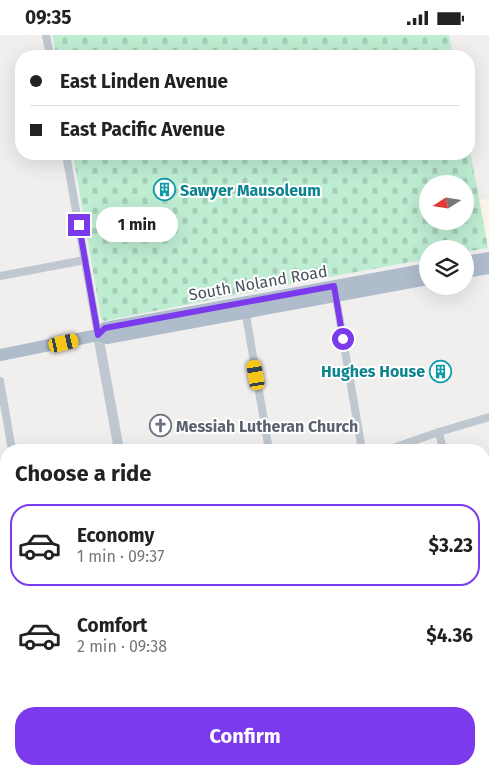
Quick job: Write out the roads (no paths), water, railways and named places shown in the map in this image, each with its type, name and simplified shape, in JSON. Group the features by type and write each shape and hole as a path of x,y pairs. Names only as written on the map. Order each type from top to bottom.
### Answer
{"main road":[{"path":"474,260 489,258"},
{"path":"474,270 489,268"},
{"name":"South Noland Road","path":"335,291 419,271"},
{"name":"South Noland Road","path":"0,355 98,335 105,328 245,307 335,291 419,280"}],"street":[{"path":"46,35 49,50"},
{"path":"67,160 118,444"},
{"path":"0,276 85,260"},
{"path":"335,291 361,444"},
{"path":"245,307 268,444"},
{"path":"0,381 11,444"},
{"path":"404,444 489,417"},
{"path":"440,431 442,444"}],"place":[{"name":"Sawyer Mausoleum","path":"164,190"},
{"name":"Hughes House","path":"441,371"},
{"name":"Messiah Lutheran Church","path":"160,426"}]}
